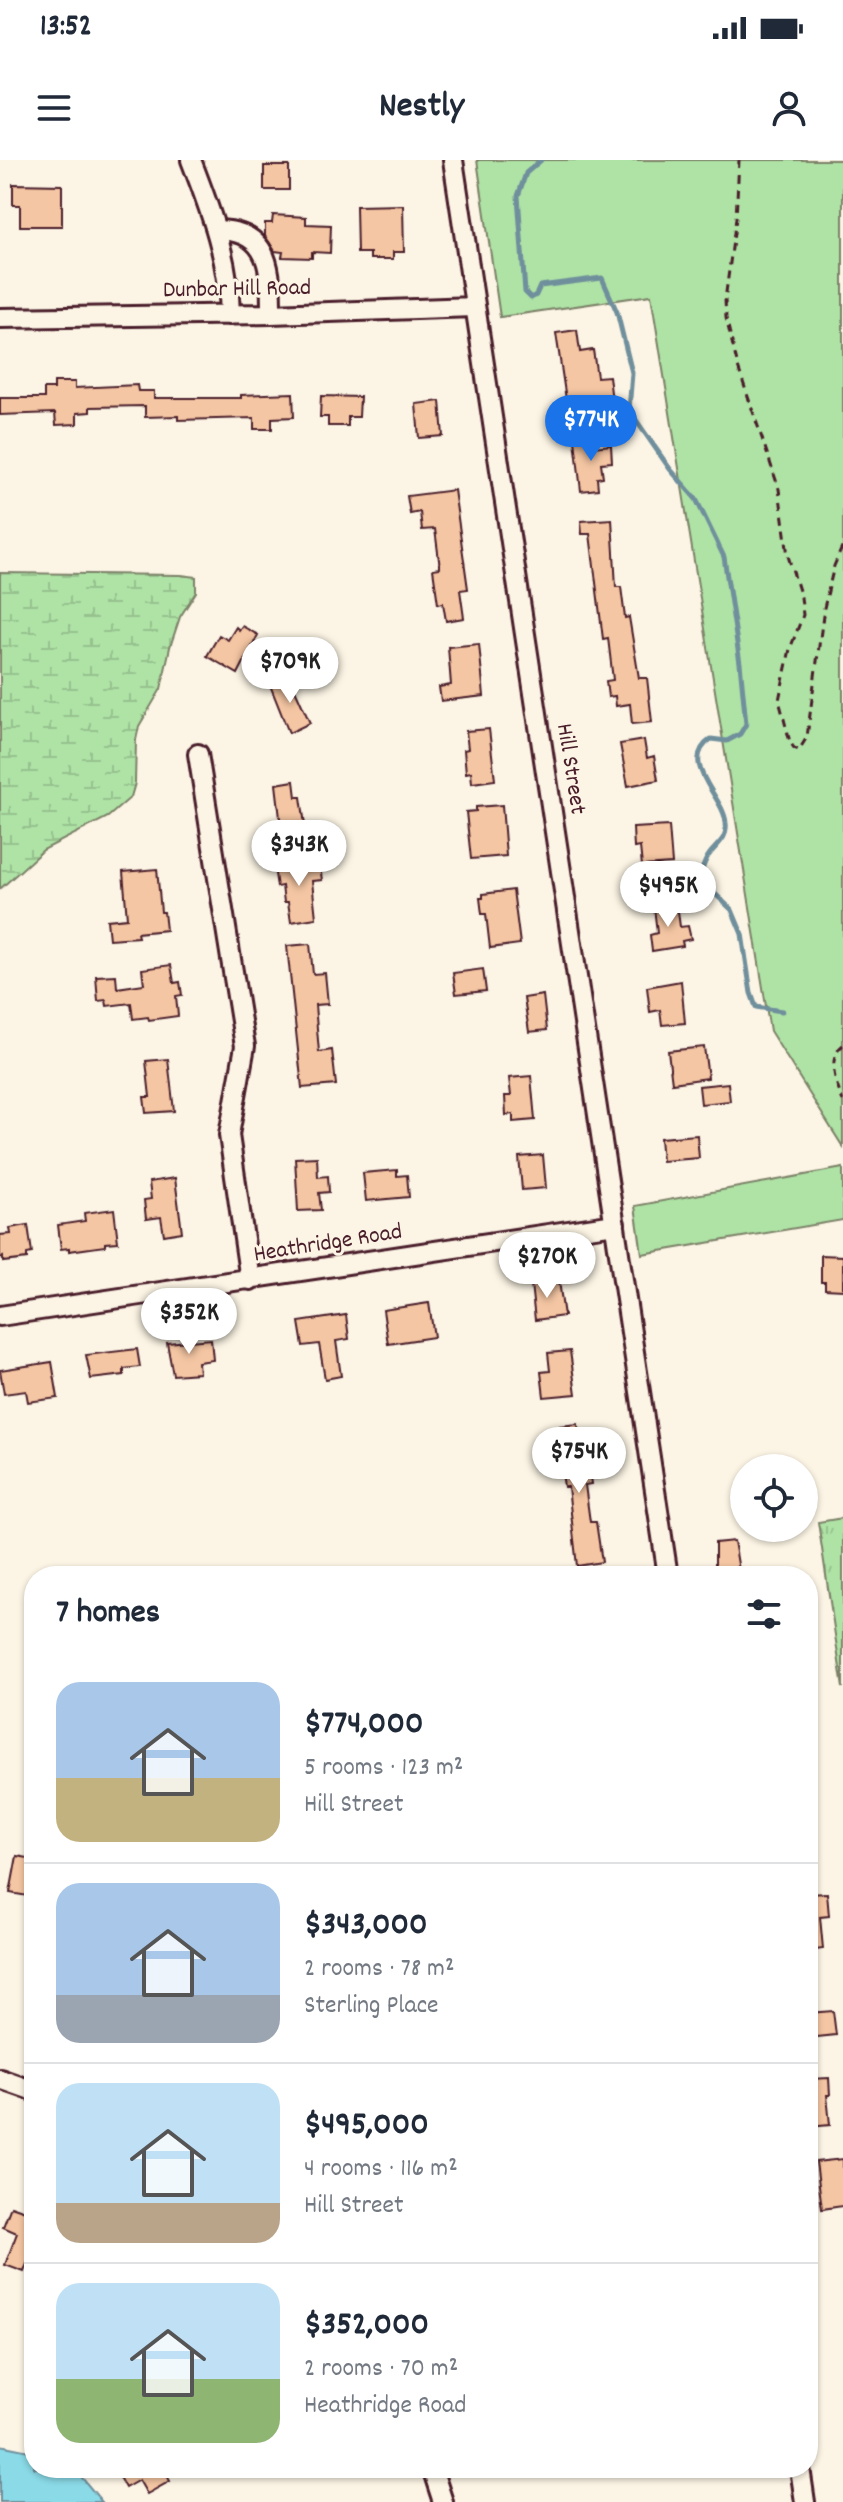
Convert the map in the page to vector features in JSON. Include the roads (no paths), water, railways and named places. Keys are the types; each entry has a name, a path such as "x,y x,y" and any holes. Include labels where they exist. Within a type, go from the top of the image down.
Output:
{"street":[{"path":"191,160 218,230 230,287 230,315"},
{"name":"Hill Street","path":"453,160 666,1566"},
{"path":"218,230 240,231 255,241 271,281 271,314"},
{"name":"Dunbar Hill Road","path":"0,318 474,307"},
{"path":"198,754 245,1046 229,1135 250,1280"},
{"name":"Heathridge Road","path":"0,1316 615,1224"},
{"path":"0,2079 24,2087"},
{"path":"435,2478 443,2502"},
{"path":"801,2478 805,2502"}],"water":[{"path":"0,2445 24,2450 24,2478 82,2478 102,2502 0,2502"}],"waterway":[{"path":"541,160 526,173 518,196 525,292 531,298 540,286 602,278 617,312 632,373 629,410 670,469 696,499 724,557 746,724 740,734 727,741 711,739 702,748 700,769 723,813 726,829 724,837 706,859 701,873 710,889 732,910 742,934 756,1007 782,1011"}]}
